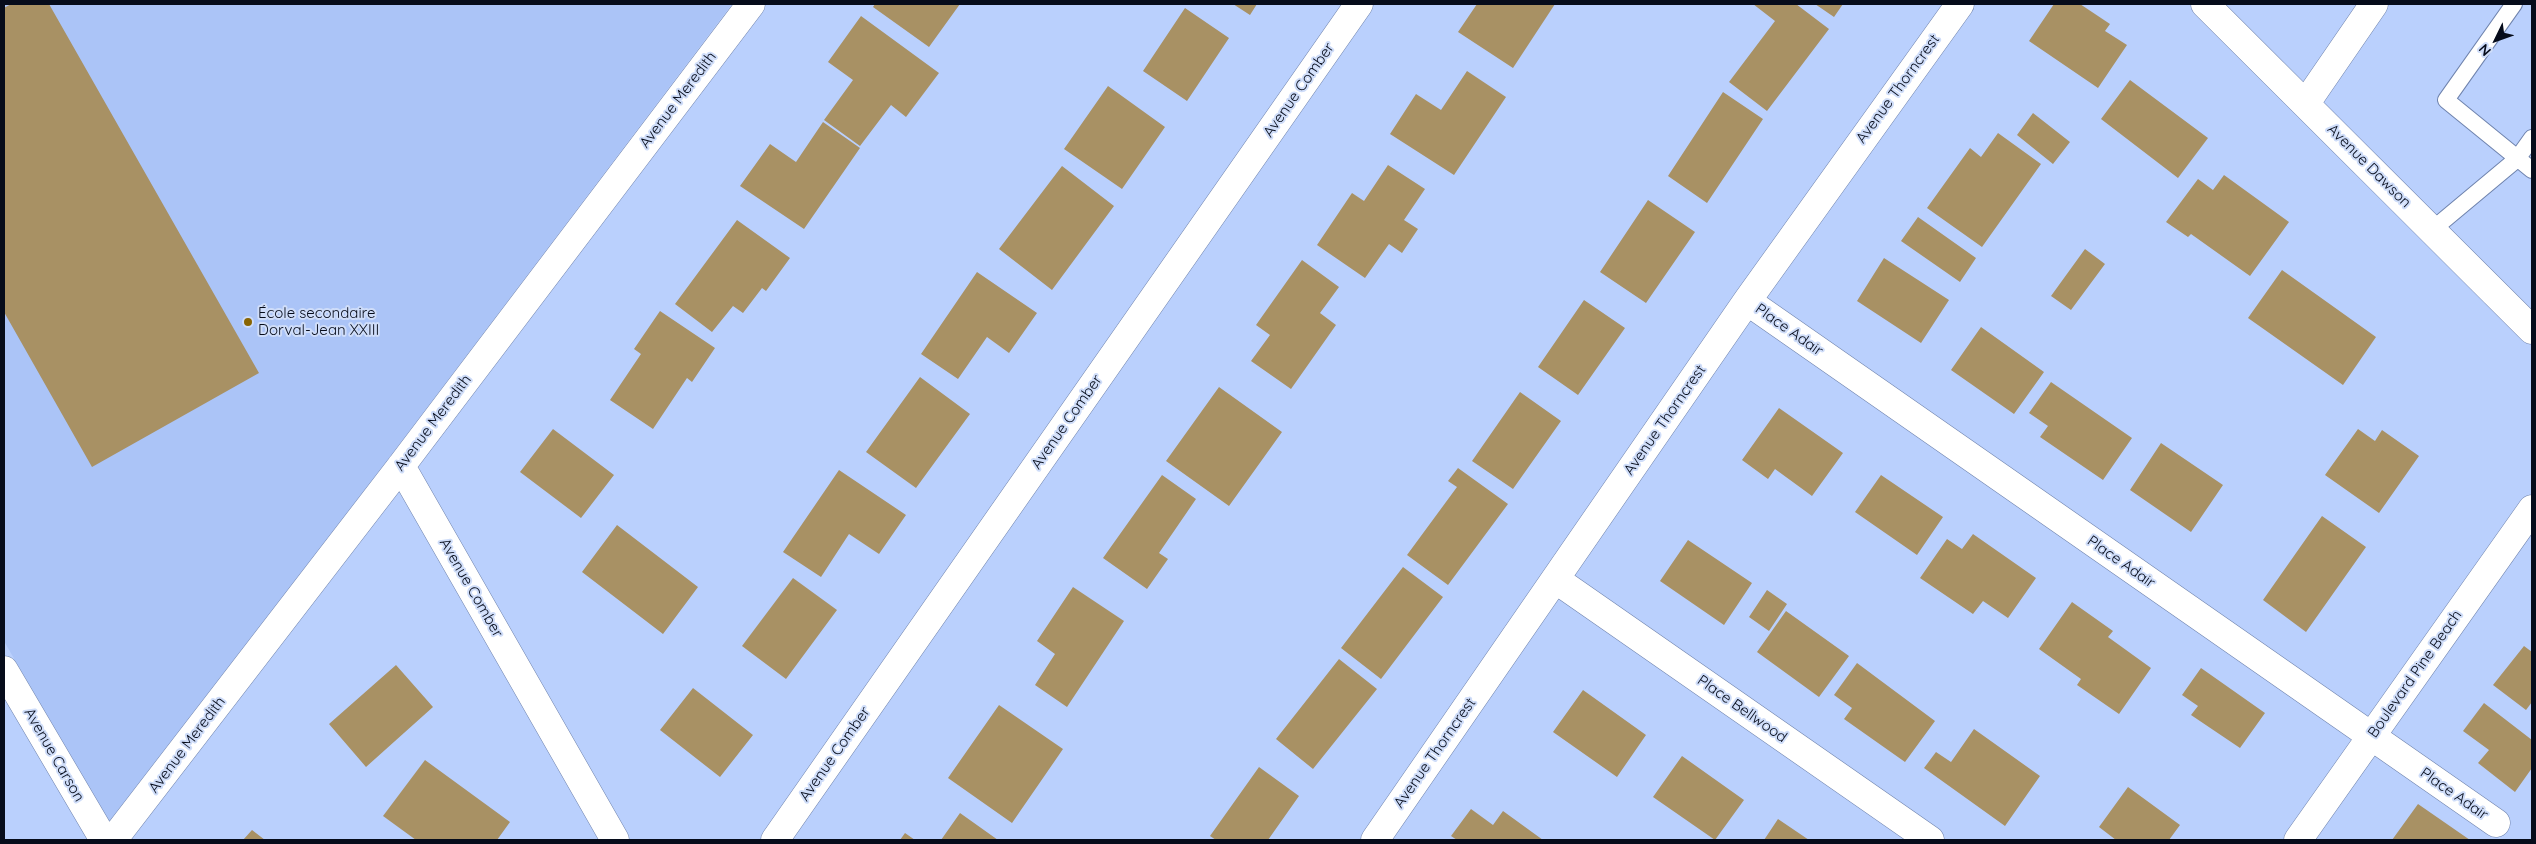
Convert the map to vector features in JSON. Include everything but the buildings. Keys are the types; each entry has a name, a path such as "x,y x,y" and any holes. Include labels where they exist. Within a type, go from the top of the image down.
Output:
{"street":[{"name":"Avenue Meredith","path":"113,840 401,466 751,4"},
{"name":"Avenue Comber","path":"775,840 1359,4"},
{"name":"Avenue Thorncrest","path":"1375,840 1747,301 1960,4"},
{"name":"Avenue Dawson","path":"2205,4 2532,330"},
{"path":"2306,103 2374,4"},
{"name":"Place Adair","path":"1747,301 2496,823"},
{"name":"Avenue Comber","path":"401,466 615,840"},
{"name":"Boulevard Pine Beach","path":"2298,840 2532,508"},
{"name":"Place Bellwood","path":"1555,579 1930,840"},
{"name":"Avenue Carson","path":"4,670 104,840"}],"lane":[{"path":"2514,4 2446,100 2532,170"},
{"path":"2432,230 2517,159 2532,138"}],"shaded area":[{"name":"École secondaire Dorval-Jean XXIII","path":"4,4 732,4 110,827 4,641"}],"place":[{"name":"École secondaire Dorval-Jean XXIII","path":"248,322"}]}
